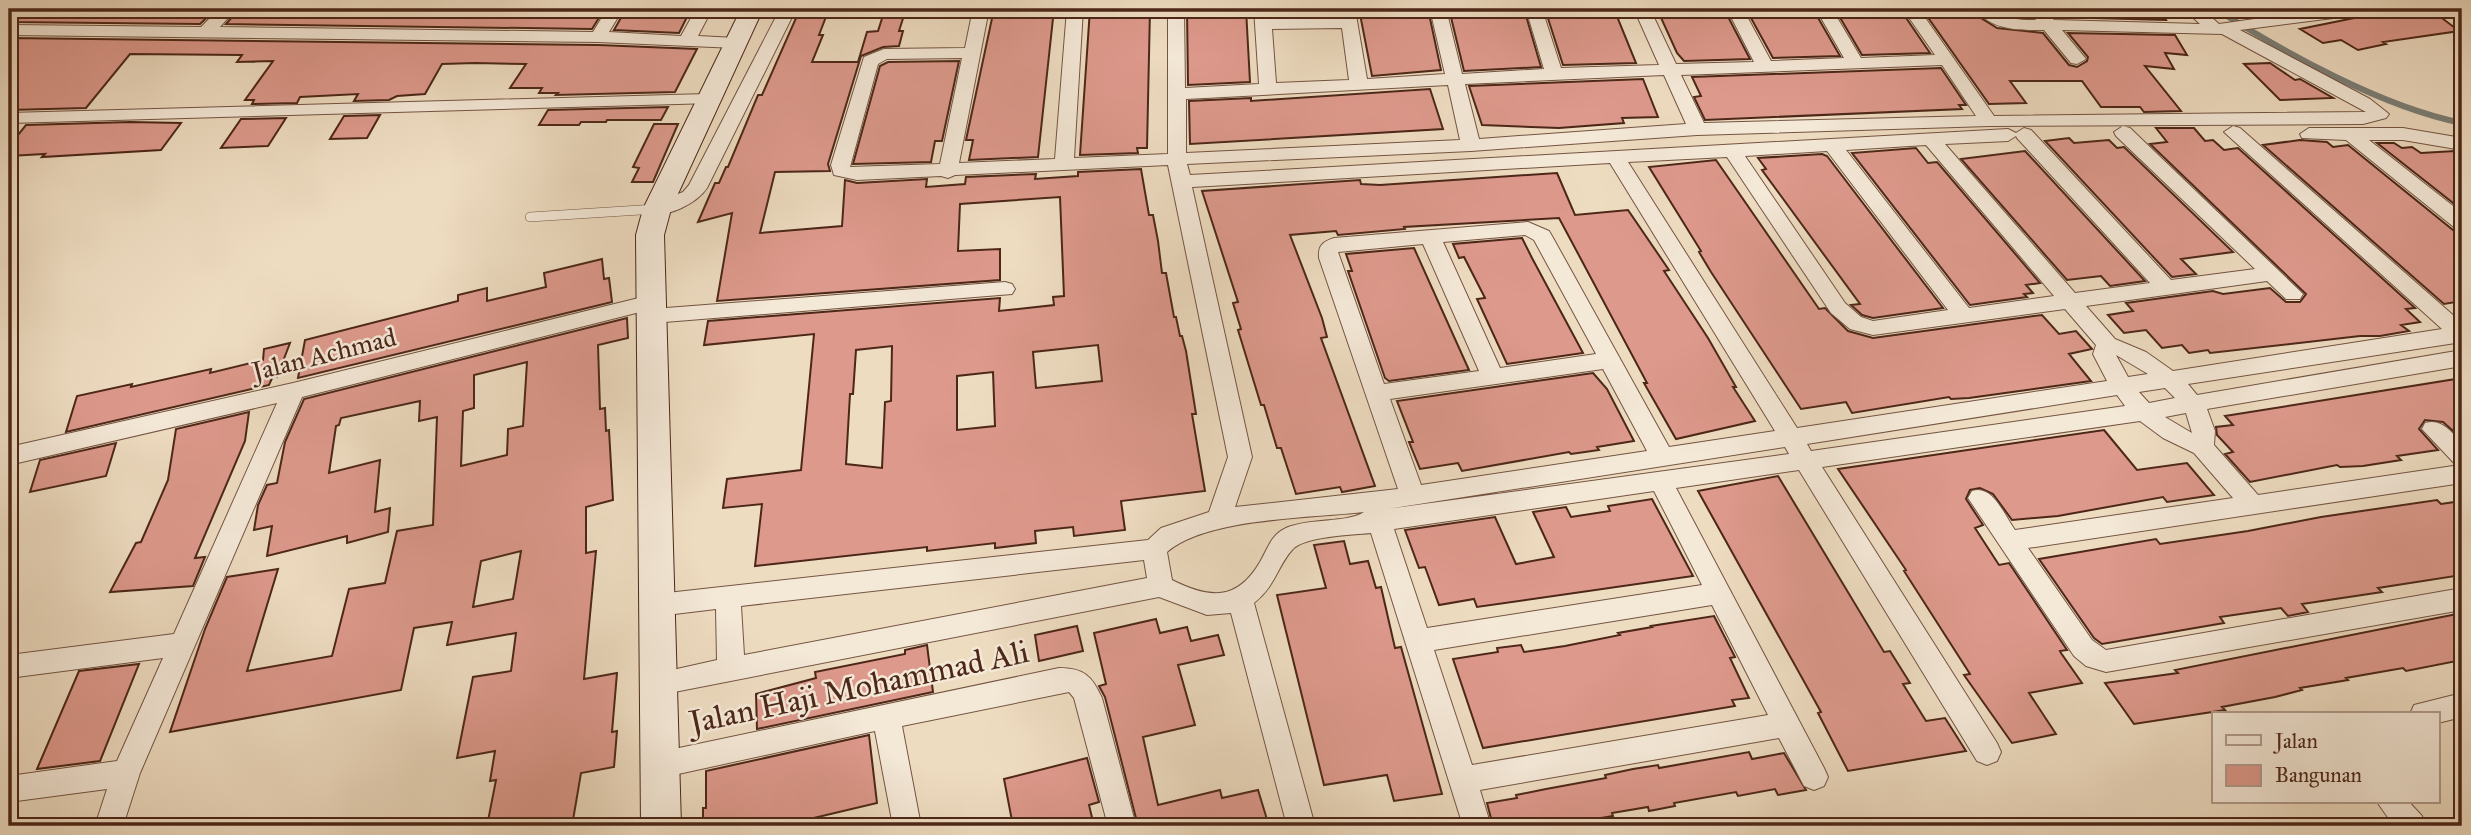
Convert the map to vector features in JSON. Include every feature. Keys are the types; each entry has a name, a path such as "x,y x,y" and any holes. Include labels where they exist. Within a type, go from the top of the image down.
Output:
{"street":[{"path":"204,34 228,9"},
{"path":"598,37 615,9"},
{"path":"688,39 704,9"},
{"path":"661,826 650,235 657,209 752,9"},
{"path":"657,209 690,196 697,188 788,9"},
{"path":"948,172 981,9"},
{"path":"1064,165 1075,9"},
{"path":"1176,9 1177,161 1180,182 1239,441 1238,469 1219,518"},
{"path":"1438,9 1471,145"},
{"path":"1534,9 1554,74"},
{"path":"1642,9 1698,129"},
{"path":"1735,9 1765,67"},
{"path":"1824,9 1855,62"},
{"path":"1911,9 1989,121"},
{"path":"1984,9 1993,19 2002,23 2224,29 2314,11 2365,9"},
{"path":"2035,9 2077,59"},
{"path":"2100,9 2114,26"},
{"path":"972,53 884,54 870,61 840,165 841,171 857,174 948,172 1177,161 1698,129 1989,121 2363,119 2380,114 2192,9"},
{"path":"2247,9 2264,20"},
{"path":"1268,90 1263,16 1348,16 1359,86"},
{"path":"9,30 598,37 736,43"},
{"path":"1177,94 1554,74 1947,60"},
{"path":"9,118 707,99"},
{"path":"2123,132 2293,294"},
{"path":"1180,182 2024,134 2234,132 2403,135 2462,144"},
{"path":"2234,132 2462,334"},
{"path":"2024,134 2167,289"},
{"path":"2352,135 2462,223"},
{"path":"1931,140 2073,301 2107,344 2126,349 2150,364 2192,404 2203,421 2206,437 2202,447"},
{"path":"1833,146 1965,317"},
{"path":"1733,151 1849,320 1860,326 1873,328 1965,317 2270,274"},
{"path":"1617,159 1987,752"},
{"path":"1412,495 1328,249 1346,242 1528,228 1535,230 1542,236 1611,360 1718,593 1814,777"},
{"path":"1430,236 1493,377"},
{"name":"Jalan Achmad","path":"9,456 651,309 1005,289"},
{"path":"658,605 1154,549 1170,535 1219,518 1376,511 1661,469 1791,438 2462,334"},
{"path":"2107,344 2104,354 2110,369 2143,412 2178,438 2202,447 2252,504"},
{"path":"659,683 1161,586 1201,604 1219,605 1241,601 1261,582 1284,540 1376,511 1412,495 1661,469 1805,460 2143,412 2462,358"},
{"path":"1376,393 1611,360"},
{"path":"108,826 126,774 293,391"},
{"path":"2433,429 2462,457"},
{"path":"2009,541 2462,474"},
{"path":"1980,498 2082,648 2106,662 2462,599"},
{"path":"1376,511 1477,826"},
{"path":"1154,549 1161,586"},
{"path":"1418,641 1718,593"},
{"path":"728,599 731,668"},
{"path":"1241,601 1301,826"},
{"path":"9,666 183,644"},
{"name":"Jalan Haji Mohammad Ali","path":"660,765 886,715 1059,680 1074,680 1083,687 1088,698 1122,826"},
{"path":"2438,712 2459,709"},
{"path":"886,715 907,826"},
{"path":"1462,780 1787,724"},
{"path":"9,789 126,774"},
{"path":"2393,804 2412,826"}],"lane":[{"path":"530,217 657,209"}],"building":[{"path":"9,9 216,9 200,24 9,22"},
{"path":"239,9 602,13 592,29 226,24"},
{"path":"626,9 691,9 679,33 614,30"},
{"path":"800,9 829,9 819,35 823,35 812,62 858,62 867,32 878,31 885,9 906,9 899,31 903,31 899,46 883,47 861,56 828,164 830,171 775,172 760,233 842,226 845,180 857,183 927,179 926,187 965,184 966,177 1036,174 1035,179 1078,176 1078,172 1141,169 1149,215 1153,215 1162,273 1166,273 1174,317 1186,351 1196,414 1192,414 1205,491 1121,501 1125,530 1074,536 1073,527 1035,531 1036,543 995,548 995,543 927,551 927,547 755,566 762,504 723,508 727,479 801,470 814,334 704,345 708,321 1000,298 999,311 1054,305 1053,297 1064,296 1060,197 960,204 958,251 1000,249 1000,280 717,301 732,213 698,222 715,183 719,183 728,167 758,95 762,95","holes":["1098,345 1102,381 1036,388 1033,352","892,346 891,401 885,402 882,468 846,464 850,394 853,394 856,350","993,372 995,426 957,430 957,376"]},
{"path":"994,9 1054,9 1038,157 969,160 973,140 966,140"},
{"path":"1090,9 1150,9 1147,148 1137,148 1138,153 1080,155"},
{"path":"1187,9 1246,9 1250,82 1188,85"},
{"path":"1359,9 1428,9 1441,70 1372,76"},
{"path":"1449,9 1524,9 1541,67 1464,71"},
{"path":"1545,9 1614,9 1636,63 1563,65"},
{"path":"1657,9 1724,9 1750,59 1684,61 1677,53"},
{"path":"1746,9 1813,9 1840,56 1773,58"},
{"path":"1835,9 1900,9 1930,53 1862,55"},
{"path":"1922,9 1973,9 1997,28 2043,33 2069,65 2077,67 2087,61 2088,57 2068,33 2175,35 2187,55 2165,53 2174,69 2145,66 2181,111 2144,112 2140,107 2101,107 2082,81 2010,81 2026,103 1989,104"},
{"path":"2047,9 2159,9 2166,20 2055,17"},
{"path":"2434,12 2459,31 2383,42 2386,44 2358,50 2341,40 2323,43 2300,29 2369,15"},
{"path":"9,38 598,45 697,49 675,92 556,95 558,93 539,93 542,88 510,88 526,64 475,63 442,64 425,94 397,96 389,100 354,101 358,94 300,97 297,103 252,104 254,100 245,100 273,61 237,62 242,55 130,54 86,108 9,110"},
{"path":"959,61 942,141 935,141 931,162 853,164 880,66 888,62"},
{"path":"2270,63 2295,80 2300,79 2333,98 2280,100 2244,64"},
{"path":"1941,68 1966,105 1959,105 1962,109 1705,120 1694,97 1701,96 1692,77"},
{"path":"1643,79 1658,117 1622,118 1624,123 1559,128 1482,125 1469,86"},
{"path":"1430,89 1443,129 1190,144 1189,101 1251,98 1251,101"},
{"path":"668,107 661,120 607,120 581,122 579,125 539,125 548,110"},
{"path":"380,115 367,138 330,139 344,116"},
{"path":"286,118 268,146 221,148 241,119"},
{"path":"181,123 161,150 42,157 45,154 9,156 9,146 26,125"},
{"path":"654,124 678,124 653,182 632,182 639,168 633,167"},
{"path":"2156,128 2194,128 2205,141 2213,140 2224,150 2238,148 2415,308 2406,309 2420,322 2401,325 2409,331 2380,336 2210,353 2208,350 2189,353 2182,345 2162,348 2146,330 2124,333 2108,315 2133,311 2126,303 2213,291 2223,294 2270,288 2286,302 2300,302 2306,294 2150,144 2167,142"},
{"path":"2069,138 2074,143 2109,140 2117,148 2124,147 2233,252 2181,259 2196,274 2172,277 2045,141"},
{"path":"2300,140 2327,142 2333,147 2348,145 2453,230 2462,231 2462,301 2444,304 2263,145"},
{"path":"2377,143 2394,143 2402,148 2412,147 2421,153 2455,151 2462,157 2462,210"},
{"path":"1916,148 1928,163 1937,162 2040,283 2026,285 2033,293 2024,294 2027,297 1970,305 1852,153"},
{"path":"2025,151 2145,281 2110,286 2101,276 2067,280 1961,159"},
{"path":"1822,154 1827,156 1943,308 1873,318 1862,315 1851,305 1860,304 1762,170 1766,169 1758,158"},
{"path":"1716,160 1819,309 1825,308 1848,331 1873,338 2042,315 2059,334 2076,331 2092,349 2069,354 2091,381 1969,398 1949,397 1852,413 1846,402 1801,409 1711,272 1649,167"},
{"path":"1557,173 1575,215 1628,210 1669,270 1664,271 1708,338 1736,387 1733,387 1755,421 1676,439 1559,218 1404,227 1405,229 1338,235 1336,231 1290,235 1322,318 1327,337 1321,338 1375,486 1342,492 1340,487 1296,494 1281,448 1277,448 1264,405 1261,405 1238,330 1241,329 1233,303 1238,302 1202,191 1360,180 1361,184 1380,185"},
{"path":"1522,238 1583,353 1507,364 1477,299 1485,298 1464,257 1459,258 1453,244"},
{"path":"1414,248 1469,370 1389,381 1385,378 1348,271 1352,271 1346,254"},
{"path":"602,259 604,279 609,278 612,302 298,378 305,340 458,301 458,295 487,288 487,301 546,287 544,273"},
{"path":"627,318 628,338 598,345 600,409 605,408 606,431 609,430 613,500 586,507 586,553 596,551 584,679 617,673 612,732 617,731 614,767 581,773 572,826 487,826 496,780 490,781 495,751 457,758 473,677 511,671 516,633 447,645 452,622 414,628 401,690 170,732 205,629 227,577 278,569 247,671 332,656 349,589 385,583 397,531 433,525 437,417 419,421 420,401 341,418 336,426 329,473 380,460 375,512 390,508 388,532 347,543 347,536 267,556 272,526 254,530 258,505 267,485 277,483 285,442 304,399","holes":["527,362 523,426 508,429 507,455 461,466 463,411 474,408 474,375","521,551 513,599 473,607 481,561"]},
{"path":"290,343 277,377 273,376 269,385 66,432 77,396 211,369 210,373 263,360 264,349"},
{"path":"1593,373 1607,389 1634,441 1597,447 1599,450 1571,454 1569,452 1462,471 1458,463 1420,469 1397,401"},
{"path":"2462,378 2462,439 2443,422 2425,420 2419,429 2438,450 2397,456 2401,460 2363,466 2337,465 2250,482 2225,454 2233,452 2217,435 2216,427 2233,425 2225,416"},
{"path":"249,412 245,441 195,558 205,557 193,586 110,592 136,543 141,542 168,480 176,429"},
{"path":"2104,430 2137,470 2187,463 2214,495 2167,502 2163,497 2058,516 2012,520 1993,494 1980,488 1970,490 1966,499 1983,525 1975,528 1999,565 2009,563 2067,650 2060,651 2082,683 2029,693 2056,734 2012,743 1964,675 1970,674 1904,571 1906,570 1838,469"},
{"path":"116,443 106,476 30,492 40,460"},
{"path":"1778,476 1884,652 1890,651 1910,683 1903,684 1926,721 1945,718 1966,751 1848,771 1818,713 1821,712 1698,491"},
{"path":"1652,499 1693,576 1477,607 1474,599 1439,605 1425,567 1419,568 1405,530 1495,517 1516,564 1554,557 1533,512 1566,507 1571,517 1610,511 1608,506"},
{"path":"2437,500 2441,504 2462,501 2462,575 2378,588 2382,592 2302,604 2308,612 2288,616 2281,608 2220,617 2224,623 2102,644 2094,638 2039,559 2156,539 2160,544 2248,531"},
{"path":"1344,541 1350,564 1368,561 1376,588 1381,587 1395,648 1401,647 1442,794 1394,801 1387,775 1324,785 1277,595 1326,588 1314,545"},
{"path":"2462,613 2462,660 2406,671 2403,668 2346,678 2348,680 2300,688 2302,690 2222,707 2225,710 2134,724 2105,683 2178,673 2175,670"},
{"path":"1714,616 1735,657 1730,658 1749,698 1732,700 1735,706 1483,748 1453,659 1498,652 1497,648 1521,645 1524,652 1565,646 1651,626"},
{"path":"1156,619 1160,633 1187,627 1191,641 1218,635 1224,655 1178,665 1195,725 1143,737 1158,805 1220,790 1222,798 1258,790 1269,826 1138,826 1105,697 1099,686 1106,684 1094,633"},
{"path":"1077,626 1083,651 1039,661 1035,635"},
{"path":"927,645 933,692 757,729 756,694 816,678 815,672 905,654 905,650"},
{"path":"139,664 100,761 37,769 79,671"},
{"path":"869,735 877,803 780,826 703,826 706,771"},
{"path":"1749,752 1752,759 1784,753 1806,790 1778,795 1775,789 1738,796 1736,792 1674,803 1675,806 1649,811 1648,807 1553,826 1493,826 1487,803 1606,778 1605,775 1633,769 1658,765 1659,768"},
{"path":"1087,758 1099,802 1089,805 1094,826 1013,826 1004,779"}],"waterway":[{"path":"2216,9 2272,43 2367,92 2400,105 2462,123"}]}
